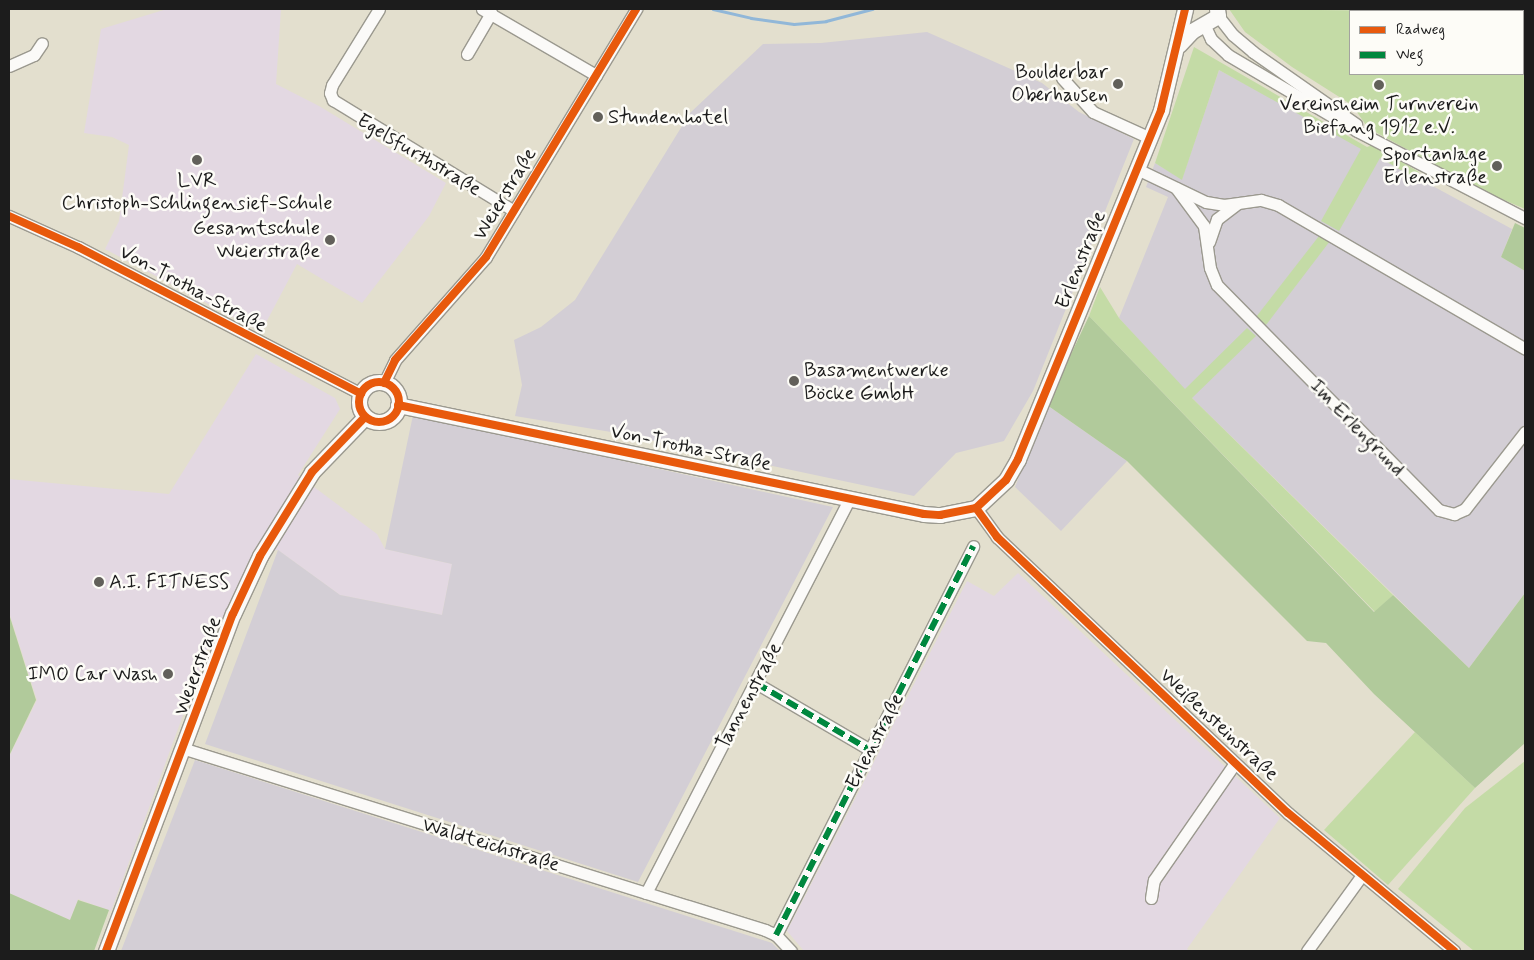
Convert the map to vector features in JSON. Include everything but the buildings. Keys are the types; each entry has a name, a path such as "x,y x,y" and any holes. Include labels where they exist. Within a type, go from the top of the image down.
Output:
{"main road":[{"name":"Erlenstraße","path":"976,508 1006,480 1018,459 1150,138 1164,100 1179,45 1185,9"},
{"path":"1179,45 1202,16 1218,12"},
{"path":"384,383 395,391 398,405 395,414 385,422 373,422 365,417 359,406 361,394 369,385 384,383"},
{"name":"Von-Trotha-Straße","path":"398,405 924,514 976,508"},
{"name":"Weierstraße","path":"106,951 185,749 233,614 260,556 312,472 365,417"}],"street":[{"name":"Egelsfurthstraße","path":"379,9 330,93 338,105 514,212"},
{"name":"Weierstraße","path":"384,383 395,360 486,257 636,9"},
{"path":"467,54 486,11 596,75"},
{"path":"1218,12 1233,35 1253,52 1334,106 1383,144"},
{"path":"1202,16 1211,39 1228,55 1383,144 1525,218"},
{"path":"9,66 34,55 42,43"},
{"path":"1062,78 1093,112 1150,138"},
{"name":"Im Erlengrund","path":"1137,169 1206,202 1238,203 1261,200 1278,205 1525,349"},
{"name":"Im Erlengrund","path":"1176,188 1201,218 1208,246 1211,274 1226,295 1439,510 1454,514 1465,509 1525,432"},
{"name":"Im Erlengrund","path":"1208,246 1218,219 1238,203"},
{"name":"Von-Trotha-Straße","path":"9,216 78,247 361,394"},
{"name":"Tannenstraße","path":"646,893 850,498"},
{"name":"Weißensteinstraße","path":"976,508 997,537 1235,763 1362,875 1454,951"},
{"name":"Erlenstraße","path":"776,935 973,546"},
{"path":"756,683 870,750"},
{"name":"Waldteichstraße","path":"185,749 776,935 791,951"},
{"name":"Weißensteinstraße","path":"1151,898 1154,880 1235,763"},
{"path":"1307,951 1362,875"}],"shaded area":[{"name":"LVR Christoph-Schlingensief-Schule","path":"167,9 281,9 276,84 319,106 446,183 429,216 362,303 297,264 261,332 105,249 119,221 129,145 112,137 84,133 101,29"},
{"name":"Basamentwerke Böcke GmbH","path":"927,32 1042,83 1079,112 1134,139 1033,391 1004,441 956,453 914,496 617,433 515,416 522,385 514,340 541,327 575,300 690,113 763,44 821,43"},
{"path":"1219,70 1512,229 1501,257 1525,271 1525,593 1469,668 1192,398 1119,318 1168,197 1146,187 1155,163 1182,179"},
{"path":"256,354 335,398 340,409 298,475 377,534 385,549 452,564 442,615 340,595 278,550 255,553 207,650 111,911 78,899 70,920 9,893 9,757 37,700 9,612 9,479 169,494"},
{"path":"1047,405 1127,461 1061,531 1015,487"},
{"path":"413,415 833,507 638,882 205,744 278,550 340,595 442,615 452,564 385,549"},
{"path":"1018,573 1280,818 1187,949 1190,951 804,951 787,931 967,581 994,596"},
{"path":"195,760 772,943 780,951 121,951"}],"green space":[{"path":"1229,9 1349,10 1349,75 1524,75 1525,21 1525,209 1483,191 1368,128 1352,105 1292,67 1245,32"},
{"path":"1194,47 1367,147 1373,145 1419,172 1415,178 1380,158 1339,231 1321,221 1361,149 1219,70 1182,180 1155,163"},
{"path":"1515,223 1525,228 1525,271 1501,257"},
{"path":"1319,236 1330,241 1266,325 1256,317"},
{"path":"1100,287 1119,318 1185,389 1247,328 1256,336 1192,398 1393,595 1375,612 1089,316"},
{"path":"1089,316 1374,612 1393,595 1469,668 1525,593 1525,743 1475,788 1374,694 1326,643 1307,641 1127,461 1047,405"},
{"path":"9,614 36,700 9,756"},
{"path":"1415,732 1475,788 1388,885 1324,830"},
{"path":"1525,761 1525,951 1474,951 1398,889 1465,808"},
{"path":"9,893 70,920 78,900 109,910 94,951 9,951"}],"waterway":[{"path":"713,9 751,18 794,24 826,21 872,9"}],"marked path":[{"path":"776,935 973,546"},
{"path":"756,683 870,750"}],"cycle path":[{"path":"384,383 395,360 486,257 636,9"},
{"path":"976,508 1006,480 1018,459 1161,110 1185,9"},
{"path":"9,216 78,247 361,394"},
{"path":"383,382 390,385 396,391 399,402 398,410 390,419 383,422 375,422 368,419 360,410 359,398 362,391 371,383 383,382"},
{"path":"398,405 924,514 940,515 976,508"},
{"path":"106,951 233,614 260,556 312,472 365,417"},
{"path":"976,508 997,537 1288,813 1454,951"}],"place":[{"name":"Boulderbar Oberhausen","path":"1118,84"},
{"name":"Vereinsheim Turnverein Biefang 1912 e.V.","path":"1379,85"},
{"name":"Stundenhotel","path":"598,117"},
{"name":"LVR Christoph-Schlingensief-Schule","path":"197,160"},
{"name":"Sportanlage Erlenstraße","path":"1497,166"},
{"name":"Gesamtschule Weierstraße","path":"330,240"},
{"name":"Basamentwerke Böcke GmbH","path":"794,381"},
{"name":"A.I. FITNESS","path":"99,582"},
{"name":"IMO Car Wash","path":"168,674"}]}
